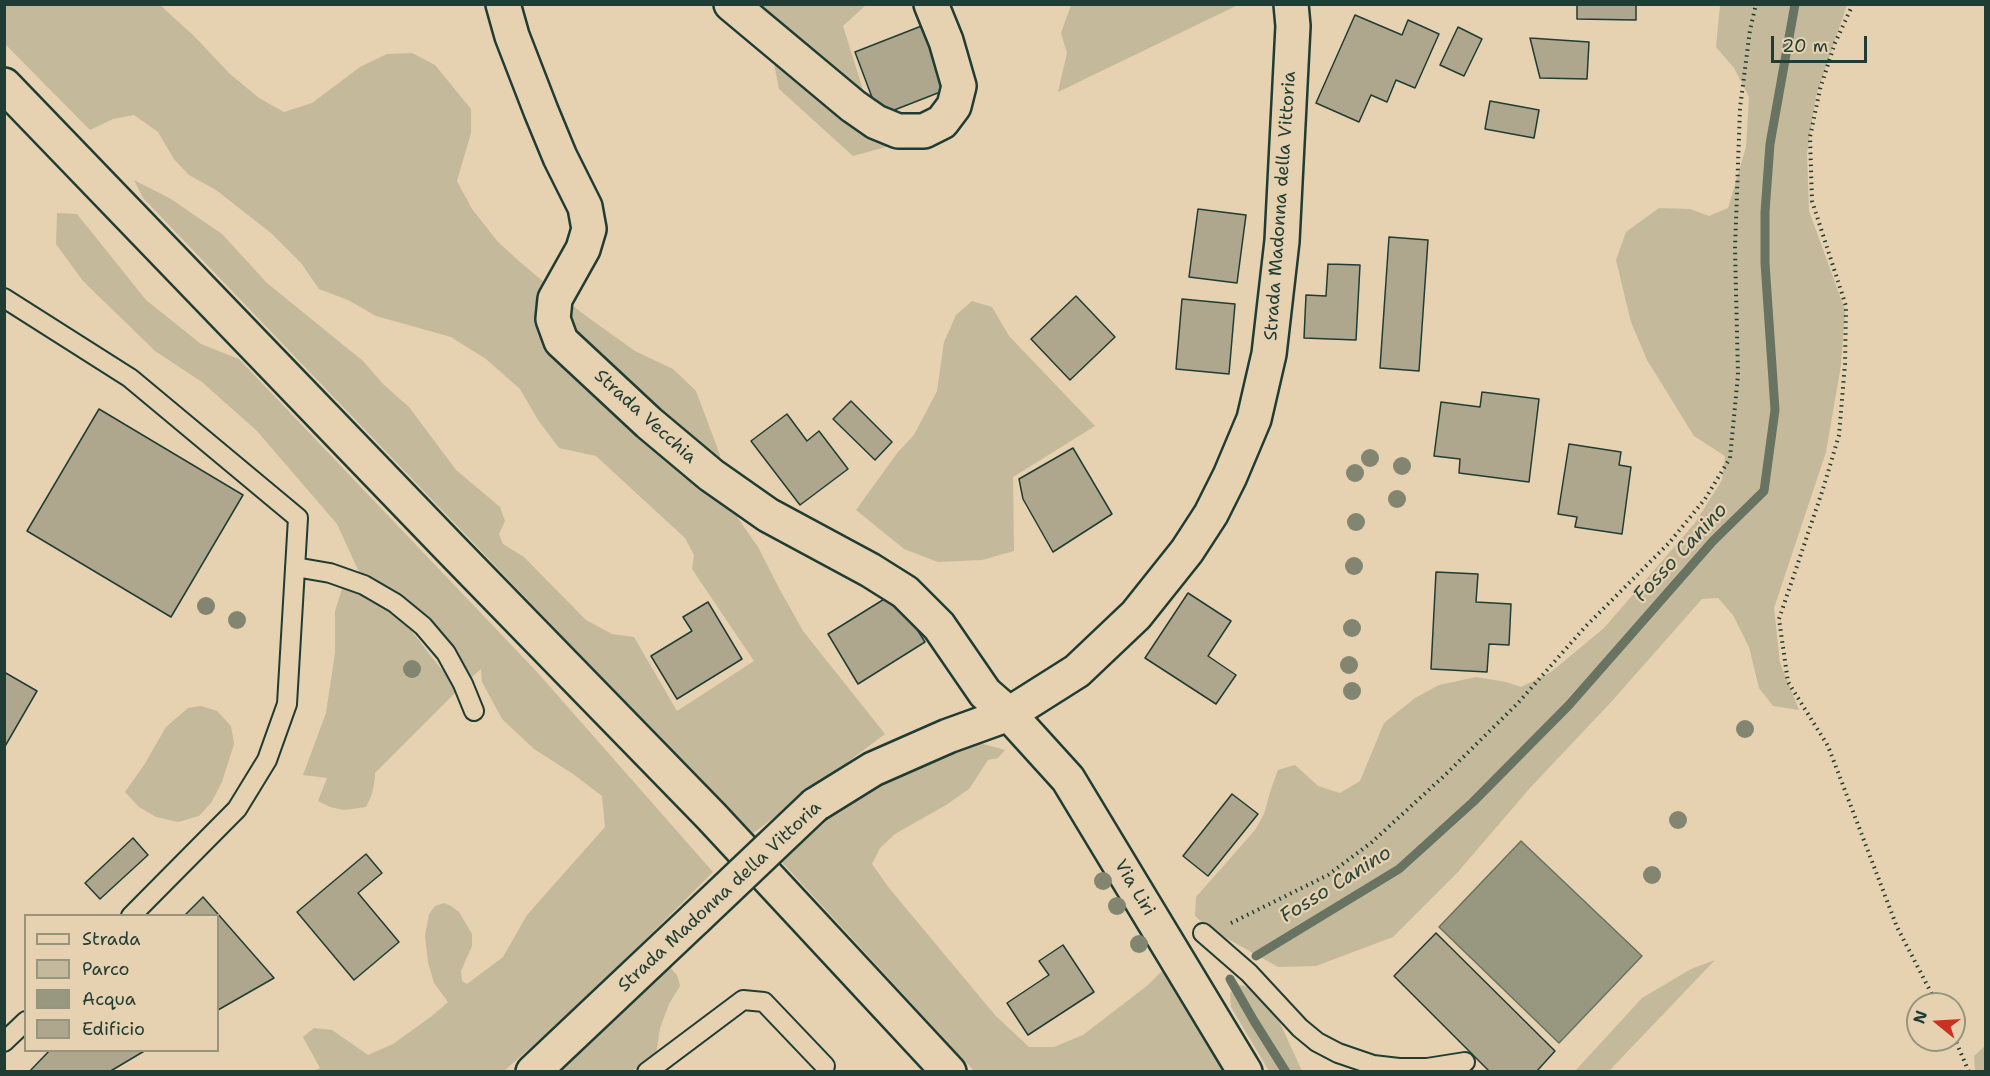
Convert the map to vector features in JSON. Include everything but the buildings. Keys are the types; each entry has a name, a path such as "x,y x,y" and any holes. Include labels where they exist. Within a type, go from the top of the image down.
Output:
{"main road":[{"name":"Strada Vecchia","path":"503,4 512,36 541,111 560,157 585,207 589,229 583,249 555,299 554,319 561,341 649,423 711,475 768,515 870,570 905,592 939,626 985,693 1010,714"},
{"path":"731,4 853,106 876,122 898,131 924,131 942,122 954,106 958,86 946,41 932,4"},
{"name":"Strada Madonna della Vittoria","path":"533,1071 815,805 873,769 948,736 1010,714 1077,671 1136,615 1187,551 1230,476 1254,419 1269,354 1282,241 1293,26 1291,4"},
{"path":"4,85 711,816 949,1071"},
{"name":"Via Liri","path":"1010,714 1068,779 1245,1071"}],"lane":[{"path":"4,298 130,378 298,518 287,704 267,760 237,809 132,914"},
{"path":"295,567 330,573 364,585 395,603 423,626 446,653 463,684 474,711"},
{"path":"1203,933 1249,973 1300,1028 1317,1042 1338,1053 1373,1065 1399,1068 1427,1068 1465,1062"},
{"path":"647,1071 743,1000 764,1002 825,1066"},
{"path":"4,1042 24,1023"}],"path":[{"path":"1203,933 1234,922 1328,875 1372,842 1517,704 1585,627 1669,543 1705,499 1730,458 1738,375 1736,249 1740,108 1750,30 1756,4"},
{"path":"1853,4 1835,43 1820,89 1810,137 1812,201 1846,306 1845,364 1839,435 1779,620 1788,682 1828,746 1898,927 1931,992"},
{"path":"1961,1052 1969,1071"}],"green space":[{"path":"1071,4 1238,5 1058,92 1067,53 1061,33"},
{"path":"4,5 160,5 230,74 259,98 284,112 312,103 360,67 387,54 412,53 435,65 471,109 471,133 457,181 472,209 498,242 563,298 635,351 673,369 696,391 720,455 722,495 758,547 803,631 885,734 752,834 143,198 134,180 171,199 222,234 267,283 363,361 383,384 409,407 456,470 500,507 505,521 499,534 503,544 524,557 586,620 612,634 634,637 677,711 754,661 692,569 694,555 685,538 596,456 559,448 538,420 520,389 486,359 451,337 376,316 348,300 319,289 301,263 271,233 216,190 189,175 174,159 158,132 134,115 113,119 90,130 5,44"},
{"path":"715,5 866,5 843,26 876,131 911,140 853,156 779,89 770,44"},
{"path":"1720,5 1847,5 1816,96 1807,153 1809,211 1845,310 1841,365 1826,452 1774,608 1780,663 1799,710 1773,706 1759,688 1749,647 1733,615 1718,598 1702,599 1612,701 1530,788 1457,873 1393,937 1316,966 1278,967 1210,929 1195,916 1196,897 1255,830 1264,814 1278,770 1295,765 1318,786 1340,793 1360,781 1384,723 1415,698 1439,685 1476,677 1521,687 1551,672 1604,628 1695,523 1722,480 1725,456 1694,436 1647,360 1631,322 1616,260 1626,232 1659,208 1690,209 1709,216 1728,208 1746,147 1749,97 1734,68 1716,47"},
{"path":"57,213 77,214 146,300 201,344 239,359 537,672 713,872 586,999 504,1071 314,1071 320,1068 303,1037 314,1028 332,1030 368,1055 393,1044 432,1016 448,1002 434,983 428,962 425,936 429,914 435,906 444,903 459,912 472,934 472,946 461,971 462,981 467,984 503,957 527,915 605,827 602,796 534,749 502,719 482,682 481,669 470,679 404,621 438,665 460,688 375,773 372,794 366,807 344,810 318,801 327,778 303,775 326,713 335,653 335,611 342,589 359,572 337,524 257,431 202,382 155,351 83,281 56,244"},
{"path":"972,301 992,307 1009,336 1095,426 1013,477 1014,551 982,560 938,562 904,549 856,510 898,452 914,435 937,391 944,342 956,315"},
{"path":"201,706 217,711 231,726 234,744 222,782 211,803 199,816 178,822 156,817 139,807 125,792 166,727 188,708"},
{"path":"976,742 1005,750 998,758 988,760 969,789 895,834 880,848 872,864 889,888 995,1015 1029,1047 1054,1047 1083,1035 1148,985 1166,967 1227,1071 974,1071 778,858 844,799"},
{"path":"1715,960 1609,1071 1575,1071 1642,998 1691,969"},
{"path":"665,962 677,975 680,986 669,1004 660,1028 656,1055 632,1071 542,1072"},
{"path":"1236,984 1251,988 1264,999 1280,1023 1302,1071 1269,1071 1231,1007 1230,994"},
{"path":"1985,1046 1985,1071 1975,1071 1974,1056"}],"water":[{"path":"1521,841 1642,956 1559,1043 1439,927"}],"waterway":[{"name":"Fosso Canino","path":"1256,956 1399,869 1473,802 1569,705 1713,541 1764,491 1775,410 1765,263 1765,212 1770,144 1795,4"},
{"path":"1230,979 1286,1072"}]}
